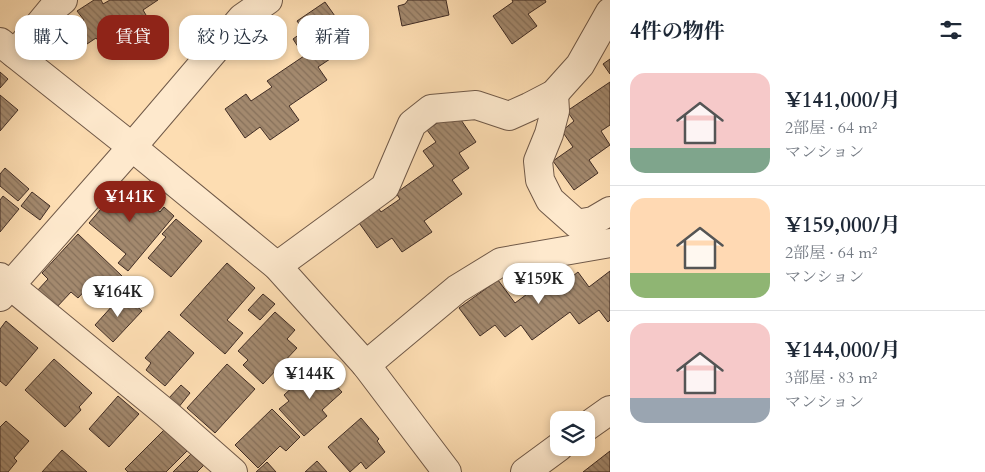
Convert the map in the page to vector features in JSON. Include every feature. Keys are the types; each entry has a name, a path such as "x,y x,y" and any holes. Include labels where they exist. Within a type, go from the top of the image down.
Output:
{"street":[{"path":"63,0 8,48 132,146 277,266 366,365 446,472"},
{"path":"234,472 173,419 3,286 132,146 242,18 268,0"},
{"path":"277,266 385,187 412,124 432,109 476,106 509,116 554,94 580,65 610,12"},
{"path":"554,94 555,111 549,134 538,160 540,180 550,200 577,224 593,221 610,210"},
{"path":"366,365 457,289 501,262 610,244"},
{"path":"595,421 610,410"},
{"path":"525,472 550,454"}],"building":[{"path":"94,0 101,0 103,4 110,0 158,0 143,10 146,15 97,15 97,39 96,38 87,44 87,15 80,15 77,11"},
{"path":"408,0 446,0 449,15 402,26 398,6 405,4"},
{"path":"512,0 545,0 546,2 528,14 537,26 512,44 493,16 513,2"},
{"path":"325,2 334,15 306,15"},
{"path":"297,36 297,45 293,39"},
{"path":"610,59 610,74 603,64"},
{"path":"298,60 328,60 318,67 327,80 289,106 299,120 270,140 260,127 245,138 225,109 246,94 251,101 272,87 267,81"},
{"path":"0,72 8,79 0,88"},
{"path":"610,82 610,125 601,131 610,145 589,160 598,173 574,190 553,161 573,147 562,131 574,121 567,111"},
{"path":"0,95 18,110 0,131"},
{"path":"455,111 476,142 459,153 469,168 452,180 462,194 424,221 432,232 402,252 392,238 377,248 357,220 377,206 381,212 400,199 396,193 434,166 423,151 436,142 427,130"},
{"path":"5,168 29,189 18,201 0,186 0,174"},
{"path":"124,182 160,212 164,207 174,216 128,271 118,263 126,254 89,223"},
{"path":"32,192 50,206 40,220 21,206"},
{"path":"3,196 19,209 0,232 0,200"},
{"path":"176,219 202,241 171,277 148,258 166,237 162,234"},
{"path":"78,234 122,276 103,297 90,285 78,298 71,292 55,309 36,292 48,279 42,273"},
{"path":"227,263 255,288 227,320 243,333 225,354 180,315"},
{"path":"561,269 569,279 578,272 589,287 610,271 610,320 608,322 599,310 579,324 570,312 532,340 521,325 505,337 495,325 480,336 459,308 498,280 515,303"},
{"path":"123,294 142,311 113,342 95,325"},
{"path":"263,294 275,304 260,320 248,310"},
{"path":"275,312 295,330 287,339 297,348 263,384 243,365 248,360 238,351"},
{"path":"6,321 38,348 6,386 0,381 0,329"},
{"path":"169,331 194,353 165,386 146,370 151,363 145,358"},
{"path":"54,359 92,393 79,407 81,410 65,427 25,390"},
{"path":"227,364 255,389 215,433 187,408"},
{"path":"317,365 342,392 322,410 327,416 304,436 279,409 289,401 284,395"},
{"path":"181,385 190,393 178,408 168,399"},
{"path":"118,396 139,414 109,447 89,429"},
{"path":"272,409 300,437 286,451 280,446 258,468 235,445"},
{"path":"361,418 379,439 377,441 385,452 366,469 361,462 350,472 328,447"},
{"path":"6,421 29,441 14,458 17,461 8,472 0,472 0,427"},
{"path":"167,427 189,449 166,472 128,472 125,469"},
{"path":"62,450 87,472 42,472"},
{"path":"610,451 610,472 583,472"},
{"path":"193,452 205,464 197,472 173,472"},
{"path":"317,461 327,472 305,472"},
{"path":"267,462 276,472 256,472"}]}
